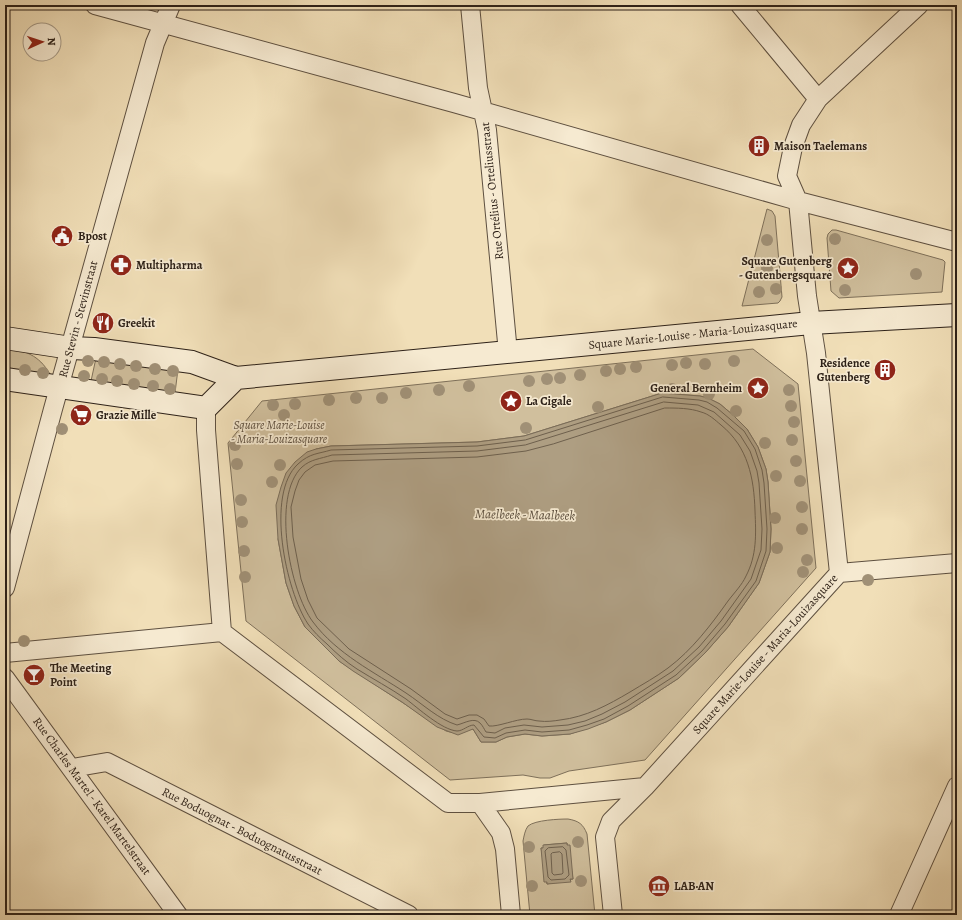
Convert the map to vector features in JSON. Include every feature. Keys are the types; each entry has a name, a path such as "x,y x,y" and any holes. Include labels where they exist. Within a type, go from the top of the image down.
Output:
{"street":[{"path":"95,5 798,201 957,242"},
{"name":"Rue Stevin - Stevinstraat","path":"5,588 151,58 171,5"},
{"name":"Rue Ortélius - Orteliusstraat","path":"470,5 478,88 487,130 508,353"},
{"path":"740,5 818,99"},
{"path":"919,5 818,99 801,125 793,147 787,176 798,201 811,323 957,315"},
{"name":"Square Marie-Louise - Maria-Louizasquare","path":"236,378 811,323 839,573 645,788 611,821 605,838 613,915"},
{"path":"5,338 71,348 101,350 192,362 236,378 206,408 206,430 222,632"},
{"path":"5,380 206,408"},
{"path":"839,573 957,563"},
{"path":"5,652 222,632 448,803 480,803 645,788"},
{"name":"Rue Charles Martel - Karel Martelstraat","path":"5,678 178,915"},
{"name":"Rue Boduognat - Boduognatusstraat","path":"72,768 107,762 409,915"},
{"path":"899,915 957,786"},
{"path":"480,803 501,833 505,849 511,915"}],"green space":[{"path":"767,209 772,211 775,216 782,297 778,303 742,306"},
{"name":"Square Gutenberg - Gutenbergsquare","path":"832,230 943,260 945,262 942,292 839,298 831,291 827,238 828,234"},
{"path":"5,346 25,352 36,358 45,367 50,374 49,376 5,372"},
{"name":"Square Marie-Louise - Maria-Louizasquare","path":"753,349 798,384 816,568 645,760 569,771 550,778 523,775 450,780 246,621 228,443 262,401","holes":["662,393 700,396 720,404 733,415 747,429 758,447 766,469 768,482 771,529 770,552 759,583 728,627 705,653 679,678 630,710 606,722 570,734 542,736 525,734 507,737 496,742 481,742 473,729 450,732 446,731 339,661 305,627 294,606 286,583 278,539 316,449 331,446 477,442 524,436"]},
{"path":"96,358 178,369 175,393 91,381"},
{"path":"568,819 578,822 587,834 595,915 530,915 523,841 525,831 528,826 536,822","holes":["567,843 573,879 547,884 541,848 544,848 544,845"]}],"water":[{"name":"Maelbeek - Maalbeek","path":"662,393 708,398 720,404 747,429 758,447 766,469 771,529 770,552 759,583 728,627 705,653 679,678 630,710 588,729 570,734 542,736 525,734 507,737 496,742 481,742 473,729 458,735 437,727 339,661 305,627 294,606 286,583 278,539 276,505 286,473 295,462 307,452 331,446 477,442 524,436"},
{"path":"567,843 567,845 570,845 573,879 570,879 571,882 547,884 547,882 544,882 541,848 543,848 543,845"}],"place":[{"name":"Maison Taelemans","path":"759,146"},
{"name":"Bpost","path":"62,236"},
{"name":"Multipharma","path":"121,265"},
{"name":"Square Gutenberg - Gutenbergsquare","path":"848,268"},
{"name":"Greekit","path":"103,323"},
{"name":"Residence Gutenberg","path":"885,370"},
{"name":"General Bernheim","path":"758,388"},
{"name":"La Cigale","path":"511,401"},
{"name":"Grazie Mille","path":"81,415"},
{"name":"The Meeting Point","path":"34,675"},
{"name":"LAB·AN","path":"659,886"}]}
